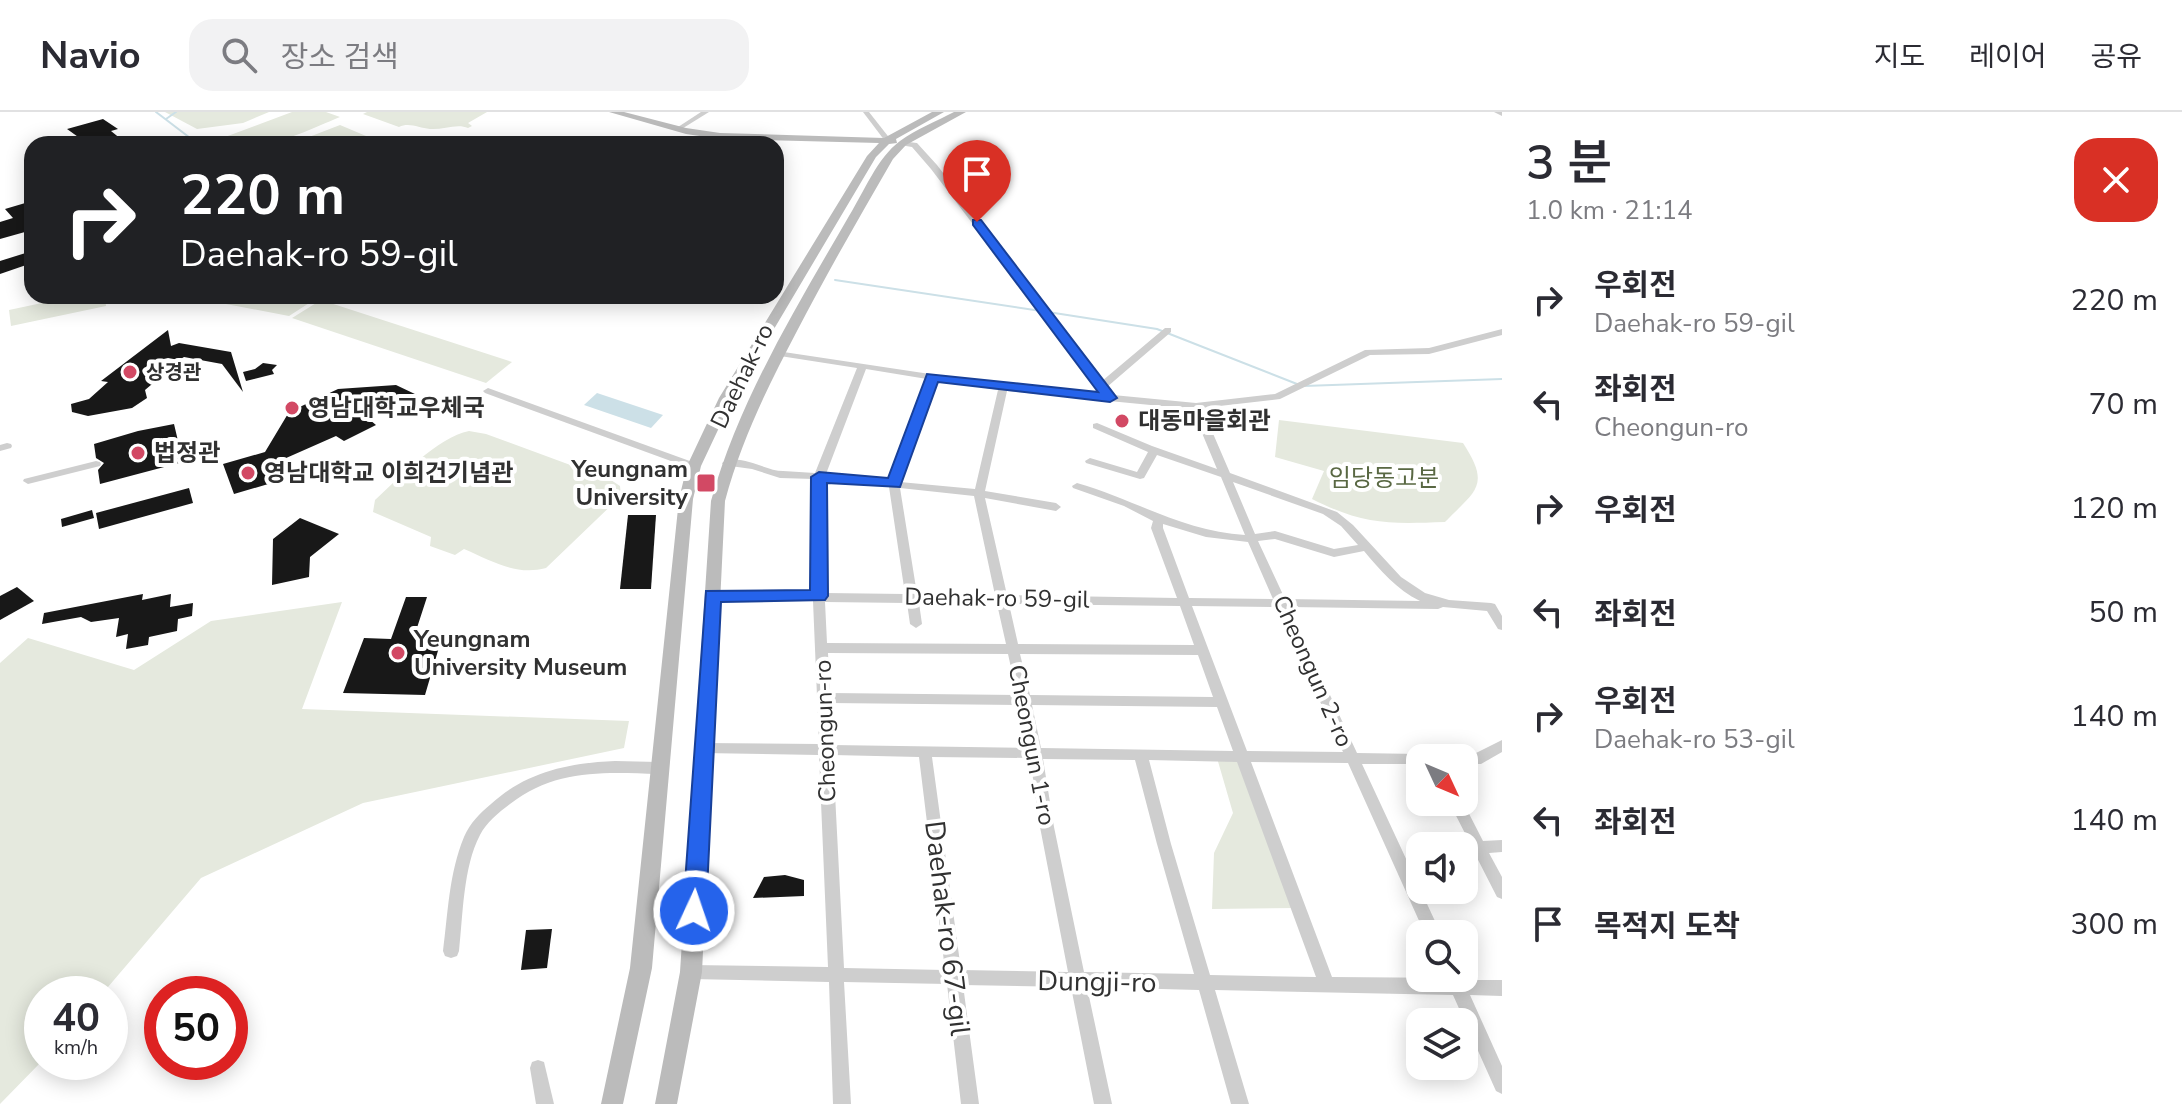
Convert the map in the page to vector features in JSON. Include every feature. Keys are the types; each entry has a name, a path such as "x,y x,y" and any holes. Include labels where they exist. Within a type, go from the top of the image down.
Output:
{"main road":[{"path":"614,112 678,129 725,136"},
{"path":"784,301 872,156 939,112"},
{"name":"Daehak-ro","path":"666,1104 691,972 718,501 727,463 780,353 895,142 961,112"},
{"path":"784,139 895,142"},
{"path":"612,1104 641,968 686,499 694,466 726,398 782,304"}],"street":[{"path":"678,129 706,112"},
{"path":"866,112 895,142 914,145 926,158 1110,398"},
{"path":"1102,386 1165,332"},
{"path":"780,353 1003,388 1196,406 1277,397 1368,352 1429,351 1498,333 1502,343"},
{"name":"Cheongun-ro","path":"842,1104 819,596 819,477 863,366"},
{"path":"916,624 894,483 933,377"},
{"name":"Cheongun 1-ro","path":"1003,388 979,493 1036,754 1103,1104"},
{"path":"488,391 694,466"},
{"name":"Cheongun 2-ro","path":"1196,406 1252,539 1426,920"},
{"path":"1097,426 1154,451 1341,518 1395,580 1415,595 1438,605"},
{"path":"1090,461 1140,476 1154,451"},
{"path":"727,463 753,466 780,475 894,483 979,493 1056,507"},
{"path":"28,481 96,464"},
{"path":"1077,486 1159,519 1206,533 1252,539 1275,535 1334,553 1366,547"},
{"path":"1159,519 1157,528 1327,985"},
{"name":"Daehak-ro 59-gil","path":"712,596 1282,601 1491,607 1502,626"},
{"path":"821,648 1202,650"},
{"path":"824,698 1220,702"},
{"path":"1478,759 1502,745"},
{"path":"702,748 1406,759"},
{"name":"Daehak-ro 67-gil","path":"925,752 970,1104"},
{"path":"1141,757 1165,857 1206,983 1240,1104"},
{"path":"451,951 458,892 473,833 517,789 540,776 559,771 658,768"},
{"path":"1478,847 1502,846"},
{"path":"1478,849 1502,892"},
{"name":"Dungji-ro","path":"691,972 1078,981 1406,984"},
{"name":"Dungji-ro","path":"1478,985 1502,988"},
{"path":"1460,992 1502,1085"},
{"path":"538,1068 545,1104"}],"green space":[{"path":"165,112 269,112 243,123 197,129"},
{"path":"292,112 326,112 340,117 292,136 228,136"},
{"path":"487,112 468,123 472,126 468,128 435,129 410,125 399,127 363,114"},
{"path":"340,125 366,136 312,136"},
{"path":"37,304 106,306 11,326 9,310"},
{"path":"226,304 308,304 289,316"},
{"path":"315,304 333,304 512,362 486,383 292,318"},
{"name":"임당동고분","path":"1279,420 1463,443 1476,469 1476,487 1445,522 1377,521 1347,514 1312,499 1324,471 1275,457"},
{"path":"469,431 486,434 611,480 620,486 621,496 546,568 535,570 514,569 464,549 455,555 430,546 431,537 373,512 375,500 419,460 445,441"},
{"path":"342,602 302,709 629,721 624,748 363,803 201,878 117,976 24,976 24,1079 0,1104 0,663 28,638 134,670 211,621"},
{"path":"1217,758 1240,758 1297,908 1212,909 1214,853 1233,813"}],"shaded area":[{"path":"597,393 663,415 651,428 584,405"}],"building":[{"path":"103,119 118,129 111,131 117,136 77,136 67,129"},
{"path":"24,203 24,232 0,239 0,222 13,218 5,209"},
{"path":"24,254 24,266 0,274 0,261"},
{"name":"상경관","path":"168,330 171,346 179,343 231,352 243,392 222,364 184,357 179,360 168,358 155,361 158,379 145,390 147,398 132,408 88,416 72,412 71,404 89,399 108,382 101,381"},
{"path":"263,363 277,365 272,370 274,374 246,381 243,372"},
{"path":"396,385 417,395 370,420 376,425 344,441 336,436 268,466 275,482 234,494 223,464 265,452 289,412 338,389"},
{"name":"법정관","path":"174,424 183,462 100,484 98,470 104,463 96,458 94,444"},
{"path":"189,488 193,503 99,529 96,513"},
{"path":"92,510 94,518 62,527 61,519"},
{"path":"628,515 656,515 651,589 620,589"},
{"path":"300,518 339,534 310,557 309,577 272,585 273,539"},
{"path":"17,587 34,601 0,620 0,596"},
{"path":"143,594 142,600 171,594 170,607 193,603 192,616 178,619 177,631 149,637 148,645 126,649 128,634 116,637 119,618 91,622 81,617 42,624 44,613"},
{"name":"Yeungnam University Museum","path":"406,597 427,597 414,637 442,637 425,695 343,693 364,638 391,639"},
{"path":"785,875 804,880 804,896 753,898 764,877"},
{"path":"552,929 547,968 521,970 526,930"}],"waterway":[{"path":"156,112 188,136"},
{"path":"166,119 176,112"},
{"path":"835,280 1041,311"},
{"path":"1048,312 1157,329 1297,384"},
{"path":"1304,386 1502,379"}],"place":[{"name":"상경관","path":"130,372"},
{"name":"영남대학교우체국","path":"292,408"},
{"name":"대동마을회관","path":"1122,421"},
{"name":"법정관","path":"138,453"},
{"name":"영남대학교 이희건기념관","path":"248,473"},
{"name":"Yeungnam University","path":"706,483"},
{"name":"Yeungnam University Museum","path":"398,653"}],"route":[{"path":"694,911 712,596 819,596 819,477 894,483 933,377 1003,388 1110,398 977,222"}]}
